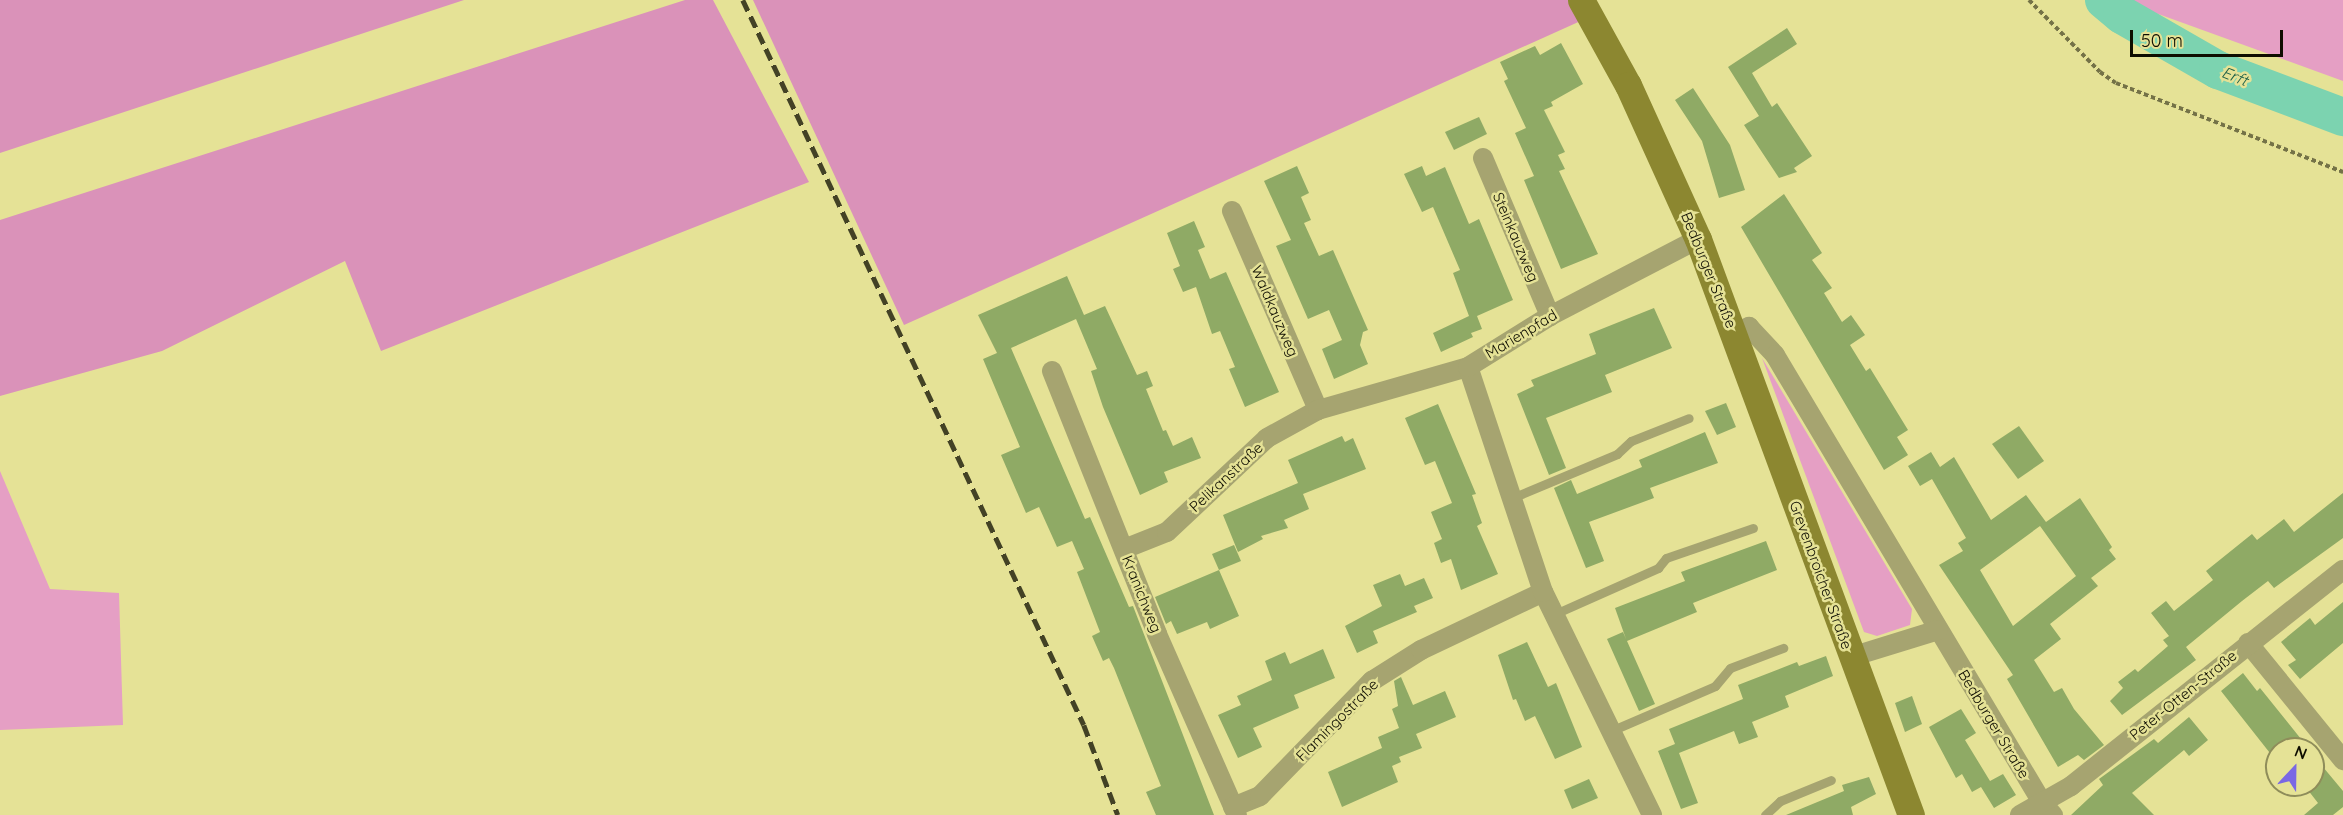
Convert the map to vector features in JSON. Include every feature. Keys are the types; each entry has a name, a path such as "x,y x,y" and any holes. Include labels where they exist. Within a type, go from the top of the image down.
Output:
{"main road":[{"name":"Bedburger Straße","path":"1581,0 1628,85 1698,239 1735,334"},
{"name":"Grevenbroicher Straße","path":"1735,334 1851,657 1911,815"}],"street":[{"name":"Steinkauzweg","path":"1483,158 1550,316"},
{"name":"Waldkauzweg","path":"1232,211 1318,410"},
{"name":"Marienpfad","path":"1652,815 1557,613 1544,592 1509,499 1468,367 1550,316 1698,239"},
{"name":"Bedburger Straße","path":"1735,334 1749,327 1775,356 2048,810"},
{"name":"Pelikanstraße","path":"1124,549 1167,532 1267,438 1318,410 1468,367"},
{"name":"Kranichweg","path":"1052,371 1124,549 1235,811"},
{"name":"Peter-Otten-Straße","path":"2020,815 2048,810 2248,643 2343,570"},
{"name":"Flamingostraße","path":"1235,811 1260,796 1372,681 1421,650 1544,592"},
{"path":"1851,657 1938,630"},
{"path":"2248,643 2343,760"}],"lane":[{"path":"1509,499 1617,454 1631,441 1689,418"},
{"path":"1557,613 1658,568 1666,558 1753,528"},
{"path":"1613,730 1715,686 1730,668 1783,648"},
{"path":"1765,815 1780,801 1832,780"}],"path":[{"path":"2029,0 2100,72 2116,83 2343,172"}],"shaded area":[{"path":"0,0 464,0 0,153"},
{"path":"685,0 713,0 809,182 381,351 345,261 162,351 0,396 0,220"},
{"path":"753,0 1570,0 1585,19 904,325"},
{"path":"2132,0 2343,0 2343,81 2139,7"},
{"path":"1762,358 1912,609 1910,625 1877,636 1864,632"},
{"path":"0,471 50,589 119,593 123,725 0,730"}],"building":[{"path":"1787,28 1797,44 1752,73 1772,107 1777,103 1812,156 1794,168 1797,172 1779,178 1744,125 1759,116 1728,67"},
{"path":"1561,43 1583,84 1551,102 1553,106 1544,110 1565,152 1558,155 1565,169 1559,171 1598,254 1561,269 1524,180 1534,176 1515,133 1526,128 1504,81 1508,79 1500,62 1535,46 1540,55"},
{"path":"1693,88 1730,145 1745,190 1719,198 1702,141 1675,100"},
{"path":"1479,117 1487,134 1454,150 1445,132"},
{"path":"1297,166 1309,193 1301,197 1311,220 1304,223 1319,256 1333,250 1368,330 1363,332 1360,345 1368,364 1334,379 1322,349 1342,340 1329,310 1308,319 1276,246 1291,240 1264,181"},
{"path":"1422,166 1426,176 1445,167 1469,224 1479,219 1513,300 1477,316 1482,329 1471,333 1473,337 1441,352 1433,333 1469,316 1453,273 1460,270 1433,207 1422,212 1404,174"},
{"path":"1784,194 1822,253 1812,260 1832,288 1824,293 1842,322 1851,315 1865,335 1850,345 1866,371 1870,368 1908,430 1897,437 1908,455 1884,470 1741,227"},
{"path":"1194,221 1205,247 1198,250 1210,279 1226,272 1279,392 1245,407 1229,369 1235,367 1220,331 1212,334 1196,287 1183,292 1173,269 1180,266 1167,233"},
{"path":"1067,276 1084,315 1105,306 1137,375 1147,371 1153,386 1146,389 1163,431 1166,430 1173,446 1192,437 1201,458 1164,472 1168,482 1140,495 1103,407 1091,371 1097,369 1076,319 1011,348 1085,519 1090,517 1129,607 1133,606 1214,815 1156,815 1146,792 1161,786 1114,668 1109,658 1103,661 1092,636 1100,632 1077,572 1084,569 1072,541 1057,547 1039,507 1026,513 1001,455 1020,447 983,359 997,353 978,315"},
{"path":"1654,308 1672,348 1605,375 1612,392 1546,418 1566,468 1549,475 1517,394 1534,386 1531,380 1596,354 1589,334"},
{"path":"1726,403 1736,427 1717,435 1705,411"},
{"path":"1438,404 1476,494 1472,495 1482,523 1477,526 1498,574 1461,590 1451,559 1441,563 1434,543 1442,539 1431,512 1452,503 1435,461 1425,465 1405,418"},
{"path":"2019,426 2044,461 2018,479 1992,444"},
{"path":"1705,432 1718,463 1650,488 1654,498 1589,522 1604,561 1586,568 1554,488 1571,480 1577,494 1642,467 1639,460"},
{"path":"1342,436 1345,442 1353,438 1366,469 1303,494 1309,509 1284,520 1288,528 1261,536 1263,539 1238,552 1223,515 1298,483 1288,460"},
{"path":"1931,452 1940,467 1954,457 1991,520 2026,495 2046,522 2080,498 2112,547 2109,550 2116,559 2091,578 2098,586 2050,624 2061,639 2034,660 2054,692 2062,688 2074,709 2104,745 2084,760 2078,755 2058,767 2007,679 2013,675 1939,565 1963,551 1958,543 1966,538 1932,479 1920,486 1908,466","holes":["2040,526 2076,576 2013,626 1980,570"]},
{"path":"2343,493 2343,538 2274,588 2268,581 2242,601 2186,647 2196,660 2122,715 2110,701 2123,688 2118,682 2135,669 2138,672 2168,646 2163,640 2169,636 2151,613 2166,601 2174,611 2213,580 2206,571 2252,534 2257,540 2284,519 2294,532"},
{"path":"1766,541 1777,570 1693,603 1697,612 1627,641 1655,704 1639,711 1607,639 1623,632 1626,639 1615,608 1685,581 1681,572"},
{"path":"1234,545 1241,561 1219,570 1212,554"},
{"path":"1219,570 1239,616 1210,629 1207,622 1177,634 1171,621 1166,624 1155,597"},
{"path":"1400,574 1405,586 1424,578 1433,598 1414,606 1417,612 1373,631 1378,643 1357,653 1345,626 1382,606 1373,585"},
{"path":"2343,602 2343,643 2300,679 2288,665 2296,660 2281,642 2310,618 2315,625"},
{"path":"1527,642 1548,687 1556,683 1582,747 1555,759 1535,716 1525,721 1516,699 1513,700 1498,655"},
{"path":"1323,649 1335,678 1294,695 1299,708 1253,728 1262,747 1238,758 1218,715 1241,705 1237,696 1272,680 1265,661 1285,652 1290,664"},
{"path":"1826,656 1833,676 1785,696 1789,707 1752,722 1758,737 1739,744 1734,731 1679,753 1698,803 1681,809 1658,751 1675,744 1669,729 1743,699 1738,685 1797,662 1799,666"},
{"path":"2243,673 2257,691 2260,688 2299,737 2265,737 2265,747 2221,691"},
{"path":"1401,677 1413,705 1445,691 1456,717 1416,734 1422,748 1399,757 1401,762 1392,766 1398,782 1342,807 1328,772 1382,748 1378,737 1399,728 1392,709 1398,706 1394,681"},
{"path":"1912,696 1922,724 1905,732 1895,703"},
{"path":"1961,709 1976,733 1965,740 1990,781 2003,774 2016,795 1994,808 1981,787 1972,792 1962,774 1956,778 1929,727"},
{"path":"2189,717 2208,740 2189,756 2184,750 2132,793 2154,815 2071,815 2103,785 2099,779 2154,739 2158,743"},
{"path":"2325,769 2343,791 2343,807 2333,815 2304,815 2318,803 2313,797 2325,797"},
{"path":"1869,777 1876,794 1851,807 1853,815 1786,815 1844,791 1842,785"},
{"path":"1589,779 1598,798 1572,809 1564,790"}],"waterway":[{"name":"Erft","path":"2104,0 2122,15 2218,70 2343,117"}],"railway":[{"path":"743,0 1084,725 1118,815"}]}
